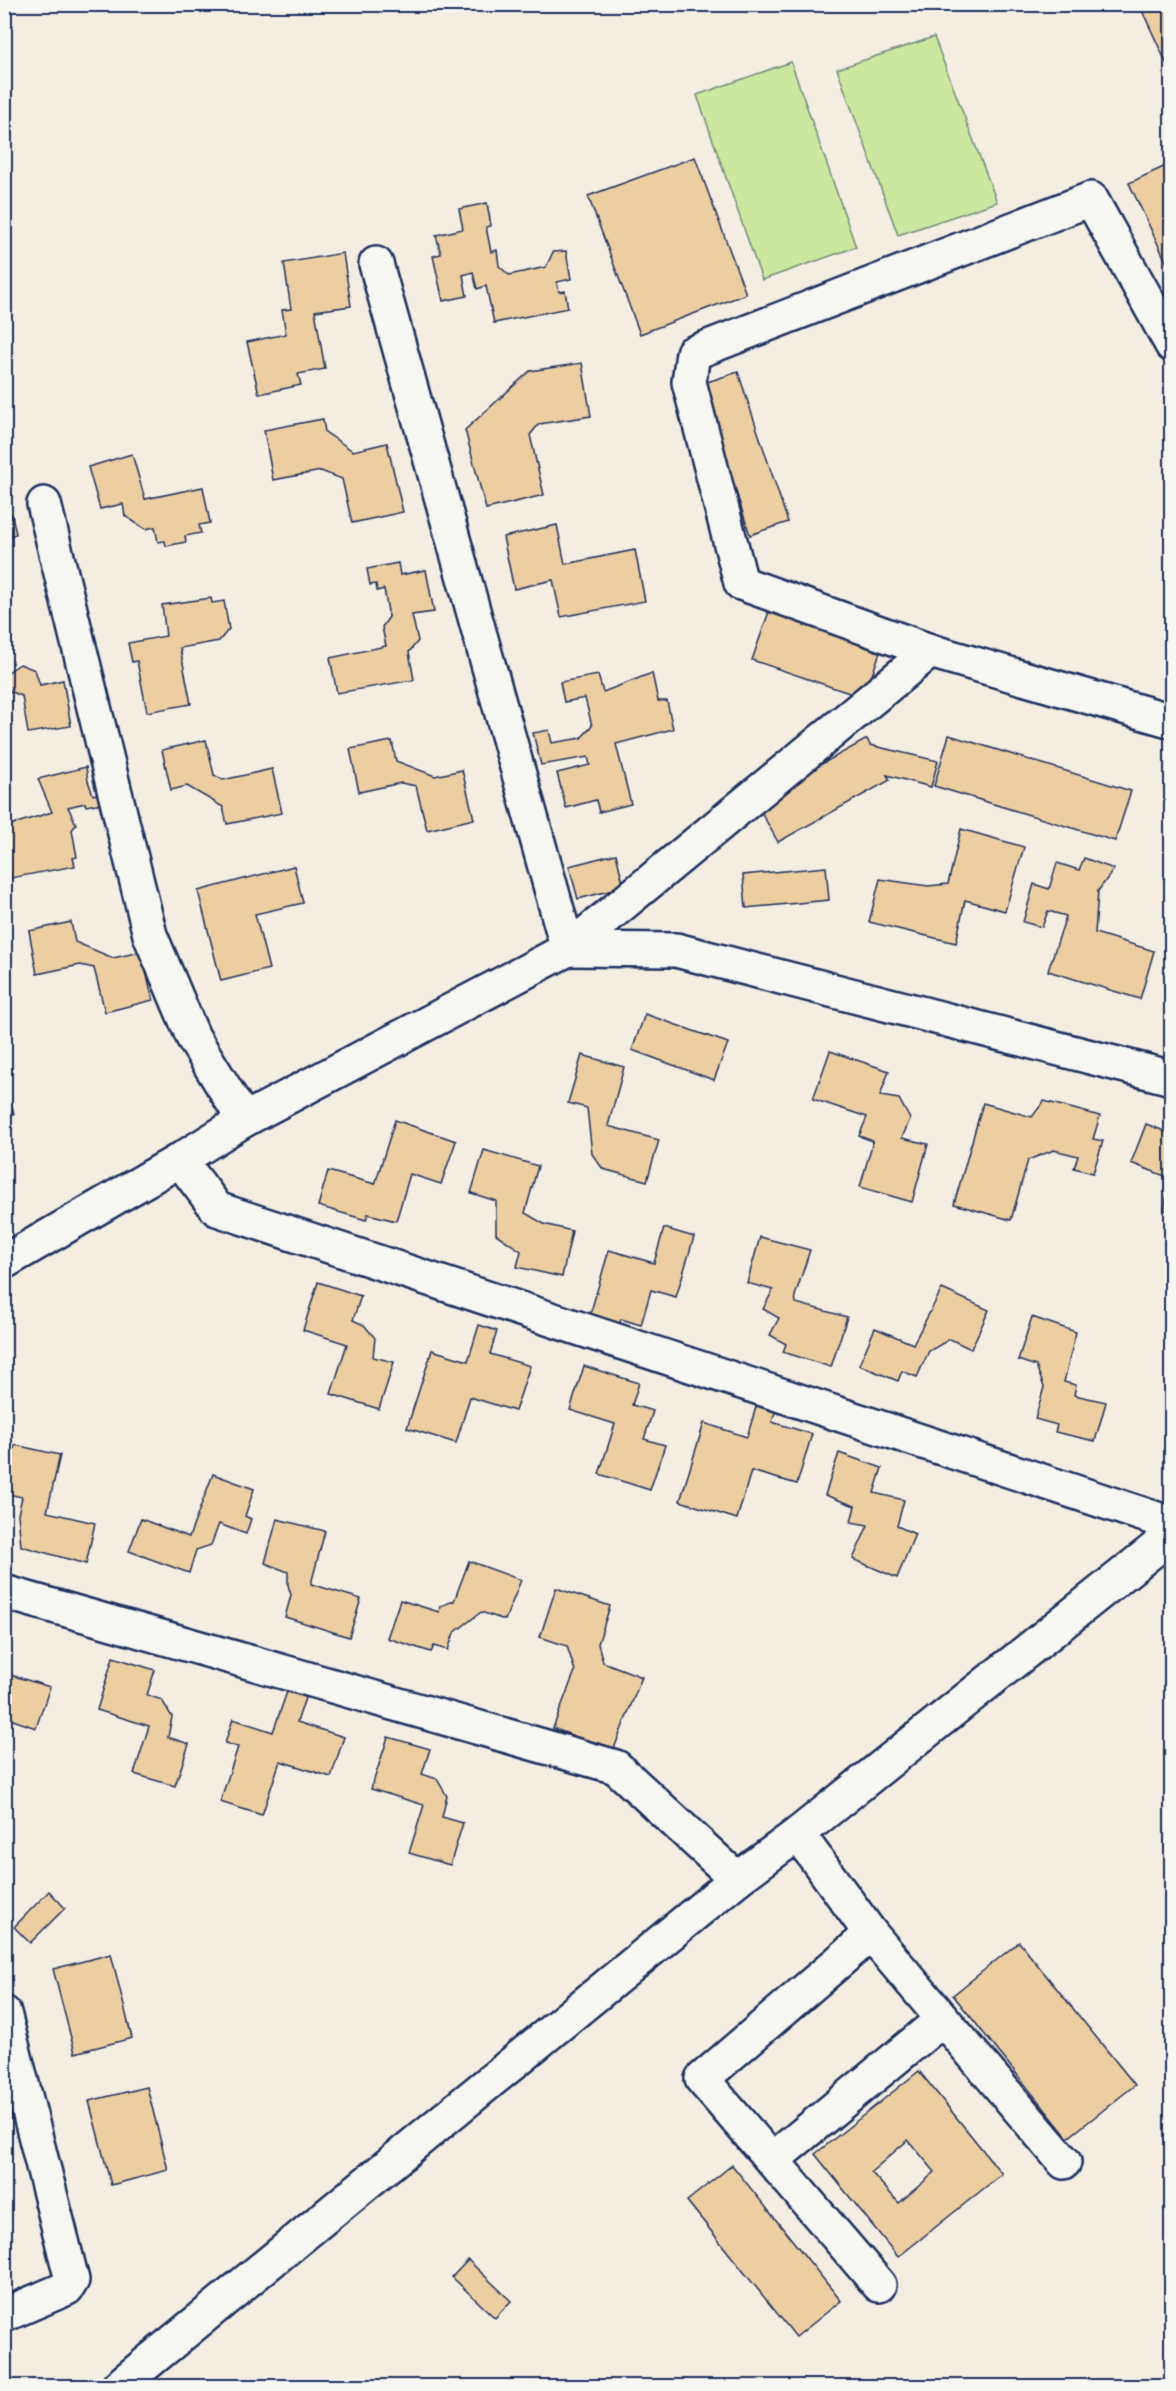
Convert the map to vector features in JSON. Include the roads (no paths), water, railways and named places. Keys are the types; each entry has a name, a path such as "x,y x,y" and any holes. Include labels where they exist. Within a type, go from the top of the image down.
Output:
{"street":[{"path":"1172,345 1091,199 693,352 689,382 741,583 930,651 1172,721"},
{"path":"376,264 567,949"},
{"path":"44,504 150,935 193,1037 244,1120"},
{"path":"4,1262 180,1160 244,1120 567,949 930,651"},
{"path":"567,949 676,950 1172,1078"},
{"path":"180,1160 217,1209 1172,1524"},
{"path":"119,2386 737,1879 798,1834 1172,1535"},
{"path":"4,1592 616,1767 737,1879"},
{"path":"798,1834 871,1934 1064,2162"},
{"path":"871,1934 702,2079 879,2284"},
{"path":"4,2013 72,2280 67,2288 4,2315"},
{"path":"772,2160 943,2019"}]}
